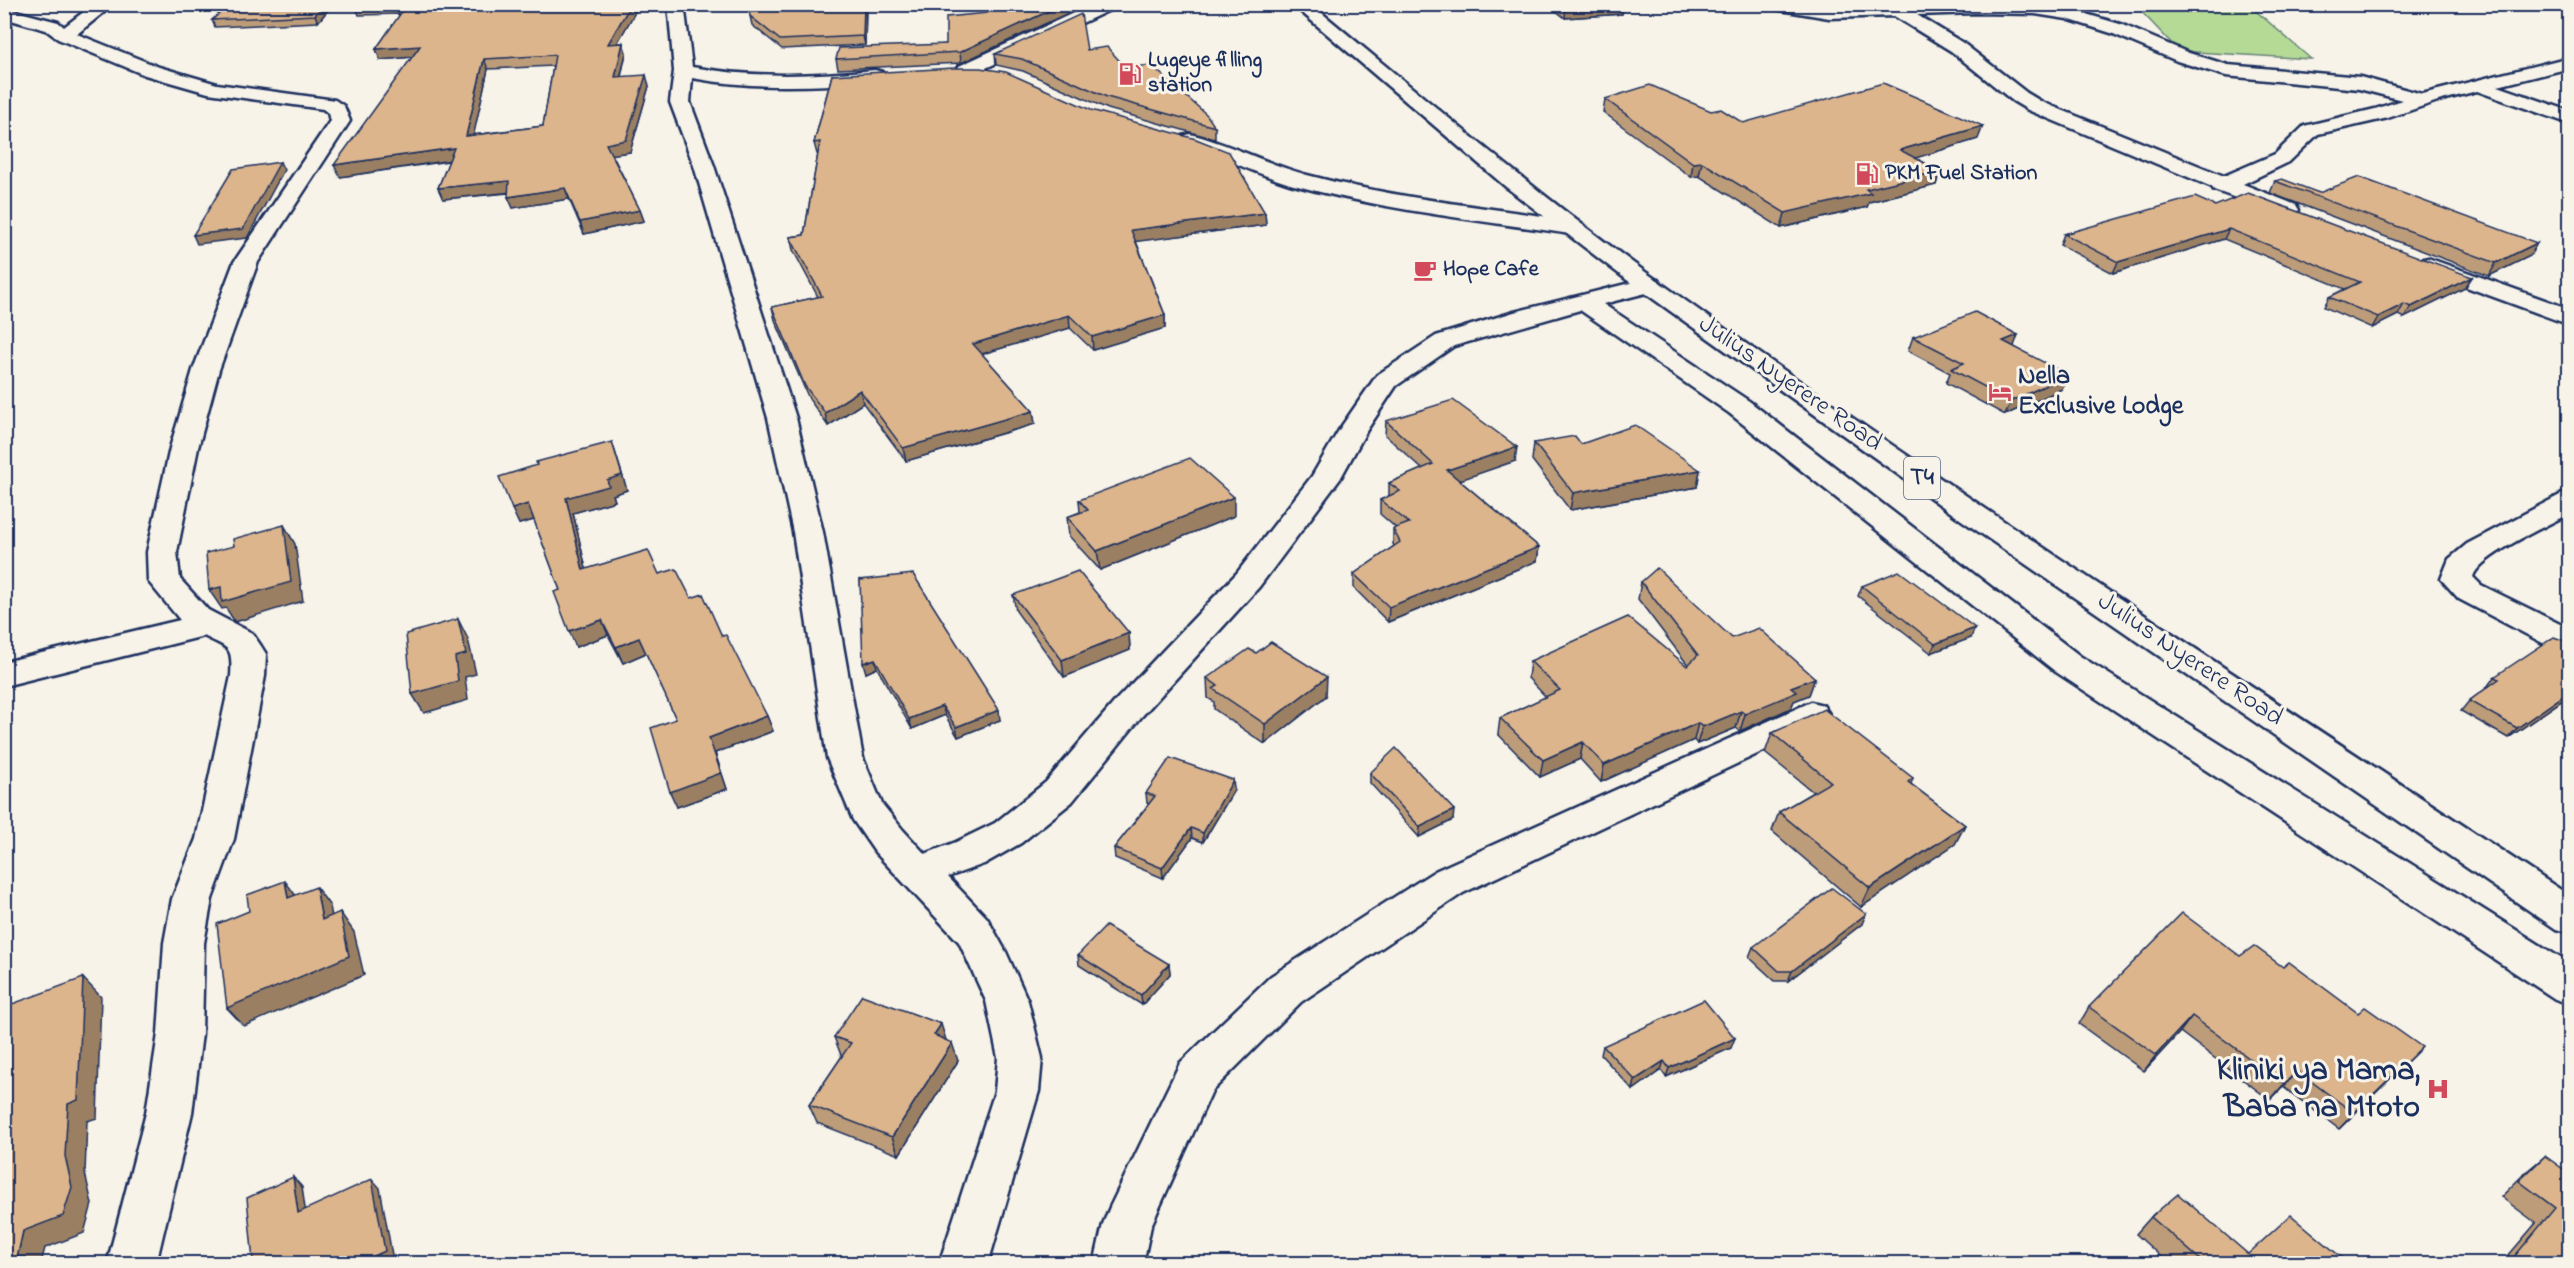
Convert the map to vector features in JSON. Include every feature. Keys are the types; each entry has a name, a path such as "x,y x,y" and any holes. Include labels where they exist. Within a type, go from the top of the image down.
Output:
{"main road":[{"path":"64,35 106,4"},
{"path":"676,4 683,70 679,98 704,166 782,418 810,544 845,758 866,810 889,841 973,930 992,964 1007,1002 1020,1058 1017,1091 963,1263"},
{"path":"966,70 1108,4"},
{"name":"Julius Nyerere Road","path":"1300,4 1444,126 1570,227 1650,285 1971,513 2570,917"},
{"path":"1775,4 1829,13 1975,8 2035,9 2069,14 2117,29 2183,57 2215,67 2266,75 2360,83 2423,100"},
{"path":"1898,11 1957,47 2020,97 2035,106 2311,220"},
{"path":"4,13 52,26 64,35 152,71 215,89 328,104 337,111 340,121 246,262 206,370 184,448 162,552 164,581 196,618 240,641 249,654 248,676 215,839 192,899 184,943 180,1034 169,1113 131,1263"},
{"path":"2222,185 2282,158 2290,153 2303,135 2311,130 2381,114 2423,100 2570,62"},
{"path":"683,70 708,76 776,80 890,75"},
{"path":"945,70 1005,74"},
{"path":"2478,85 2570,118"},
{"path":"1174,136 1204,144 1268,169 1319,184 1405,201 1570,227"},
{"path":"2411,259 2570,318"},
{"path":"920,872 970,853 1008,833 1059,792 1130,707 1248,580 1325,479 1353,430 1386,381 1445,341 1523,317 1650,285"},
{"path":"1584,302 1738,408 2068,664 2570,986"},
{"path":"2570,501 2478,551 2460,566 2457,579 2470,592 2570,643"},
{"path":"4,674 207,624"},
{"path":"1118,1263 1127,1224 1196,1077 1286,989 1449,882 1811,714"}],"green space":[{"path":"2135,5 2249,5 2311,59 2179,51"}],"building":[{"path":"230,4 324,4 315,15 212,20"},
{"path":"407,4 631,4 608,44 623,43 615,77 646,75 626,140 606,144 640,210 580,222 565,188 508,197 509,181 438,188 454,148 334,165 420,46 376,49","holes":["555,55 543,126 466,136 484,59"]},
{"path":"748,4 864,4 863,36 780,40 750,16"},
{"path":"987,4 1064,4 960,52 836,59 839,48 946,44 946,17 987,13"},
{"path":"1081,14 1087,50 1107,47 1126,68 1151,65 1207,115 1215,127 1107,97 1022,59 995,54"},
{"path":"980,68 1006,72 1091,110 1196,139 1229,152 1265,213 1131,230 1165,315 1092,337 1069,315 973,344 1033,411 903,448 860,390 825,413 805,386 772,307 822,296 790,237 804,235 820,142 814,143 832,75"},
{"path":"1883,83 1983,126 1900,150 1940,171 1866,189 1871,193 1785,213 1702,162 1693,163 1605,99 1650,85 1711,111 1721,109 1743,123"},
{"path":"280,162 243,229 193,235 233,169"},
{"path":"2359,177 2537,243 2496,263 2275,181 2282,179 2319,193"},
{"path":"2248,193 2472,277 2411,307 2404,304 2378,317 2329,297 2360,282 2229,229 2118,262 2064,234 2195,197 2215,206"},
{"path":"1975,312 2018,335 2003,341 2068,375 2011,401 1951,369 1964,363 1913,337"},
{"path":"1453,400 1517,447 1447,470 1539,547 1389,607 1354,574 1400,542 1393,529 1409,523 1380,500 1400,491 1389,483 1433,464 1386,421"},
{"path":"1635,425 1700,470 1573,493 1534,443 1575,436 1581,444"},
{"path":"612,442 622,475 607,480 609,486 566,498 583,570 648,550 659,574 676,569 691,598 703,594 722,636 726,635 767,716 709,738 721,773 670,792 651,728 676,719 639,638 616,647 602,620 569,631 554,592 560,590 528,504 512,509 499,477 537,465 536,462"},
{"path":"1190,458 1234,497 1097,551 1067,517 1088,510 1079,500"},
{"path":"284,525 291,582 222,602 221,587 209,590 206,553 234,546 233,539"},
{"path":"1657,568 1732,638 1759,628 1815,678 1791,687 1797,692 1745,714 1741,711 1702,727 1698,723 1604,765 1583,742 1543,760 1500,718 1560,690 1530,661 1628,617 1687,666 1698,655 1641,582"},
{"path":"1078,571 1129,633 1062,660 1013,595"},
{"path":"1899,571 1975,628 1935,644 1862,586"},
{"path":"913,574 999,710 956,727 942,706 909,719 875,659 863,663 860,580"},
{"path":"458,619 466,654 455,657 458,681 412,694 406,634"},
{"path":"2554,637 2570,643 2570,691 2517,728 2469,701 2499,679 2494,677"},
{"path":"1271,642 1327,677 1265,724 1213,689 1218,686 1207,678 1249,649 1256,653"},
{"path":"1824,709 1913,778 1908,782 1965,825 1870,888 1779,812 1831,782 1772,733"},
{"path":"1396,748 1454,810 1420,827 1370,773"},
{"path":"1170,758 1233,780 1203,833 1191,828 1162,868 1114,848 1155,796 1146,793"},
{"path":"285,881 288,898 316,887 322,920 340,912 349,956 227,1008 217,924 249,911 247,895"},
{"path":"1832,888 1866,914 1792,971 1779,971 1753,947"},
{"path":"2182,913 2240,956 2254,946 2283,967 2289,962 2358,1013 2365,1007 2422,1047 2354,1113 2297,1071 2284,1084 2192,1016 2156,1055 2089,1007"},
{"path":"1106,926 1169,964 1141,995 1078,955"},
{"path":"83,978 78,1100 68,1104 65,1156 72,1187 63,1216 23,1231 16,1263 4,1263 4,1007"},
{"path":"862,995 941,1024 934,1035 952,1043 892,1137 809,1105 851,1043 834,1037"},
{"path":"1704,1000 1735,1038 1669,1068 1664,1061 1635,1080 1603,1046"},
{"path":"2545,1156 2570,1174 2570,1263 2509,1263 2555,1208 2519,1181"},
{"path":"293,1177 298,1213 372,1179 385,1251 359,1263 248,1263 253,1261 247,1198"},
{"path":"2178,1194 2248,1254 2291,1215 2348,1263 2204,1263 2151,1217"}],"place":[{"name":"Lugeye filling station","path":"1130,74"},
{"name":"PKM Fuel Station","path":"1867,174"},
{"name":"Hope Cafe","path":"1425,270"},
{"name":"Nella Exclusive Lodge","path":"2000,392"},
{"name":"Kliniki ya Mama, Baba na Mtoto","path":"2438,1089"}]}
